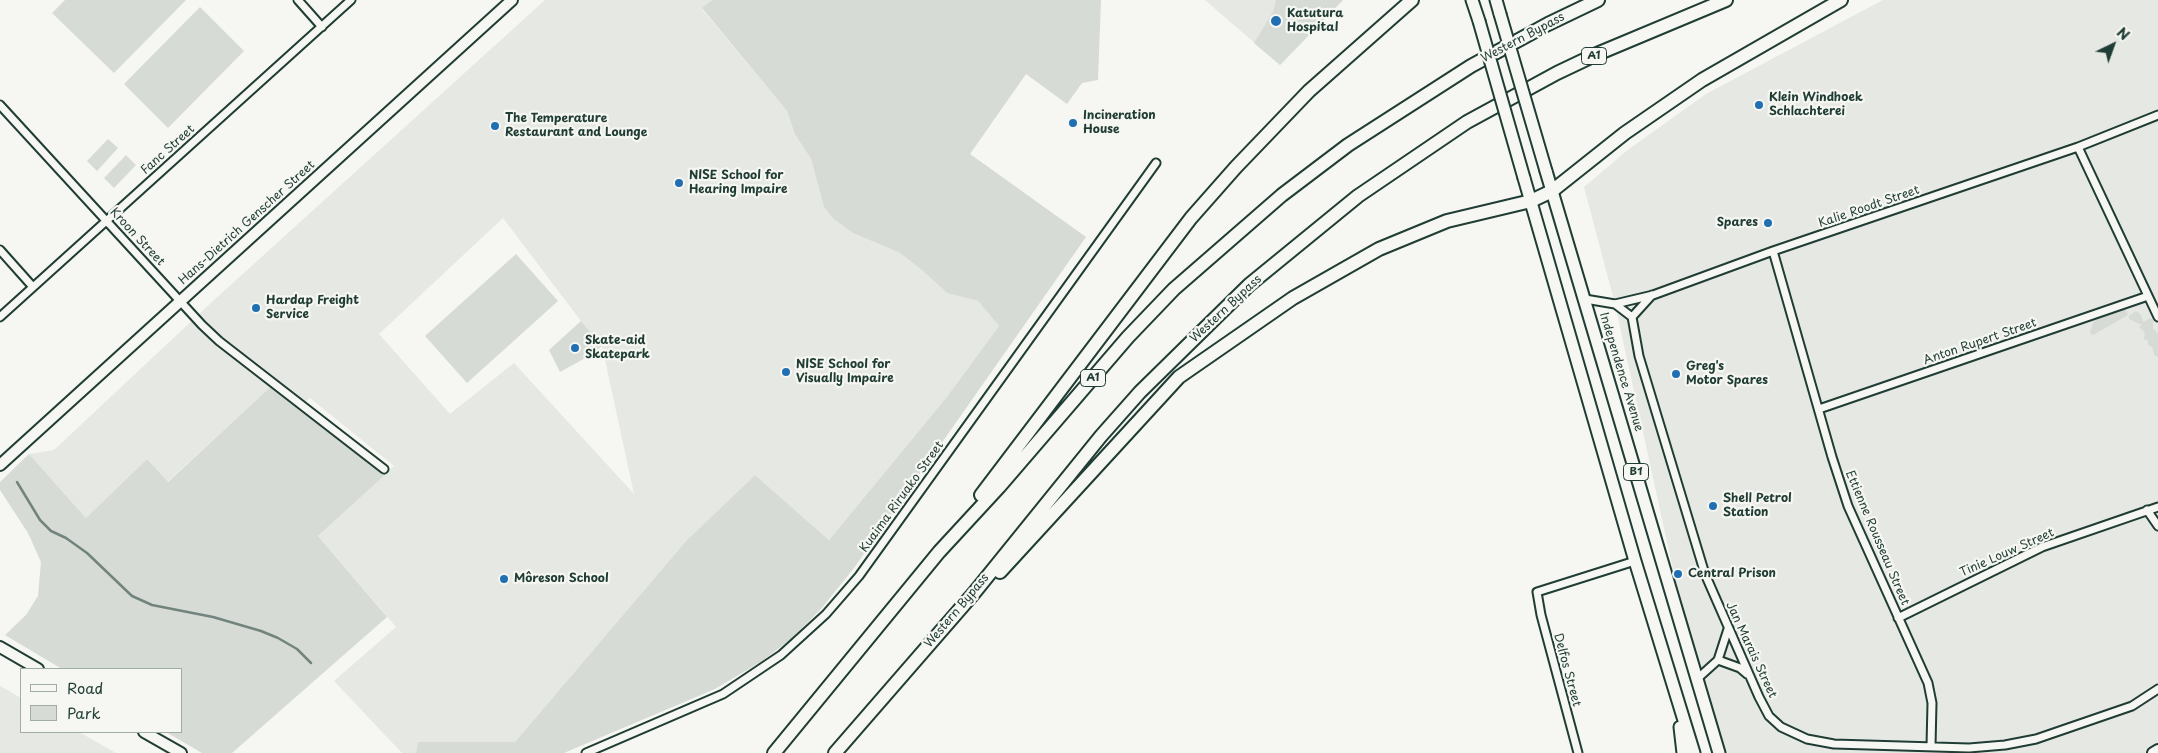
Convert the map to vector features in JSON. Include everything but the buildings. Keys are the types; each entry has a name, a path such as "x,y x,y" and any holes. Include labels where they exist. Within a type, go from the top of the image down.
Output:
{"highway":[{"path":"939,552 1192,218 1236,167 1309,91 1412,0"},
{"name":"Western Bypass","path":"774,753 939,552 999,487 1128,337 1174,289 1282,195 1348,145 1471,66 1548,24 1598,0"},
{"name":"Western Bypass","path":"836,753 974,593 1064,481 1140,392 1249,285 1358,196 1467,122 1597,54 1726,0"},
{"path":"974,593 998,575 1179,377 1263,318 1293,298 1379,249 1447,221 1531,201 1552,190 1625,133 1702,80 1841,0"}],"main road":[{"name":"B1","path":"1472,0 1672,684 1694,753"},
{"name":"Independence Avenue","path":"1496,0 1719,753"},
{"name":"B1","path":"1672,684 1682,753"}],"street":[{"path":"298,0 322,27"},
{"name":"Fanc Street","path":"0,317 351,0"},
{"name":"Hans-Dietrich Genscher Street","path":"0,465 512,0"},
{"name":"Kroon Street","path":"0,105 219,341 384,469"},
{"name":"Kalie Roodt Street","path":"1585,299 1615,304 1653,294 2078,147 2158,115"},
{"path":"2078,147 2158,317"},
{"name":"Kuaima Riruako Street","path":"586,753 723,694 796,644 826,614 859,576 1156,163"},
{"path":"0,250 33,286"},
{"name":"Ettienne Rousseau Street","path":"1773,251 1848,506 1928,683 1932,703 1931,746"},
{"path":"1615,304 1632,317 1653,294"},
{"name":"Anton Rupert Street","path":"1819,409 2148,296"},
{"name":"Jan Marais Street","path":"1632,317 1639,356 1705,574 1750,676 1770,716 1781,727 1807,739 1834,744 1969,748 2006,745 2036,739 2132,706 2158,689"},
{"name":"Tinie Louw Street","path":"1898,618 2042,547 2158,507"},
{"path":"2147,510 2158,526"},
{"name":"Delfos Street","path":"1578,753 1541,615 1537,592 1636,561"},
{"path":"1697,679 1708,667 1718,660 1728,629"},
{"path":"0,647 36,668"},
{"path":"1718,660 1740,668 1750,676"},
{"path":"146,733 181,753"},
{"path":"2153,753 2158,750"}],"shaded area":[{"path":"545,0 712,0 702,9 787,111 795,136 811,159 824,207 853,233 900,253 947,293 978,301 999,326 946,398 829,540 755,475 686,541 515,742 418,742 416,753 402,753 334,681 396,627 318,536 394,466 310,398 303,404 275,384 167,482 147,459 86,518 29,454 54,450 213,301","holes":["503,218 602,346 634,494 514,363 450,414 379,334"]},
{"name":"Katutura Hospital","path":"1205,0 1343,0 1280,65"},
{"path":"1883,0 2158,0 2158,753 1719,753 1697,679 1615,304 1584,187 1629,149 1706,94"},
{"path":"0,686 20,697 20,733 81,733 116,753 0,753"}],"green space":[{"path":"65,0 186,0 114,73 52,13"},
{"path":"712,0 1101,0 1098,80 1082,83 1067,104 1026,74 970,154 1086,237 854,568 821,609 792,638 762,661 715,689 564,753 416,753 418,742 515,742 686,541 755,475 829,540 946,398 999,326 978,301 947,293 900,253 853,233 834,219 824,207 811,159 795,135 787,111 702,8"},
{"name":"Katutura Hospital","path":"1276,0 1343,0 1280,65 1254,43 1273,12"},
{"path":"200,7 244,51 168,128 124,84"},
{"path":"108,139 118,148 97,171 87,161"},
{"path":"126,155 136,165 114,188 104,178"},
{"path":"516,254 558,301 467,383 425,336"},
{"path":"2126,310 2128,315 2093,335 2090,333 2096,319"},
{"path":"2136,311 2141,315 2143,322 2150,318 2153,320 2153,329 2158,333 2158,357 2155,356 2152,347 2148,345 2148,340 2144,338 2145,332 2139,327 2142,325 2129,319 2129,316"},
{"name":"Skate-aid Skatepark","path":"581,321 602,346 589,356 560,372 549,350"},
{"path":"275,383 387,473 318,536 387,617 232,753 202,753 168,733 182,733 182,668 60,668 5,635 26,615 38,596 41,562 28,533 0,490 0,482 29,454 86,518 147,459 168,482"}],"waterway":[{"path":"17,482 40,520 51,531 66,538 87,553 132,596 152,605 213,617 261,631 297,649 311,663"}],"place":[{"name":"Katutura Hospital","path":"1276,21"},
{"name":"Klein Windhoek Schlachterei","path":"1759,105"},
{"name":"Incineration House","path":"1073,123"},
{"name":"The Temperature Restaurant and Lounge","path":"495,126"},
{"name":"NISE School for Hearing Impaire","path":"679,183"},
{"name":"Spares","path":"1768,223"},
{"name":"Hardap Freight Service","path":"256,308"},
{"name":"Skate-aid Skatepark","path":"575,348"},
{"name":"NISE School for Visually Impaire","path":"786,372"},
{"name":"Greg's Motor Spares","path":"1676,374"},
{"name":"Shell Petrol Station","path":"1713,506"},
{"name":"Central Prison","path":"1678,574"},
{"name":"Môreson School","path":"504,579"}]}
